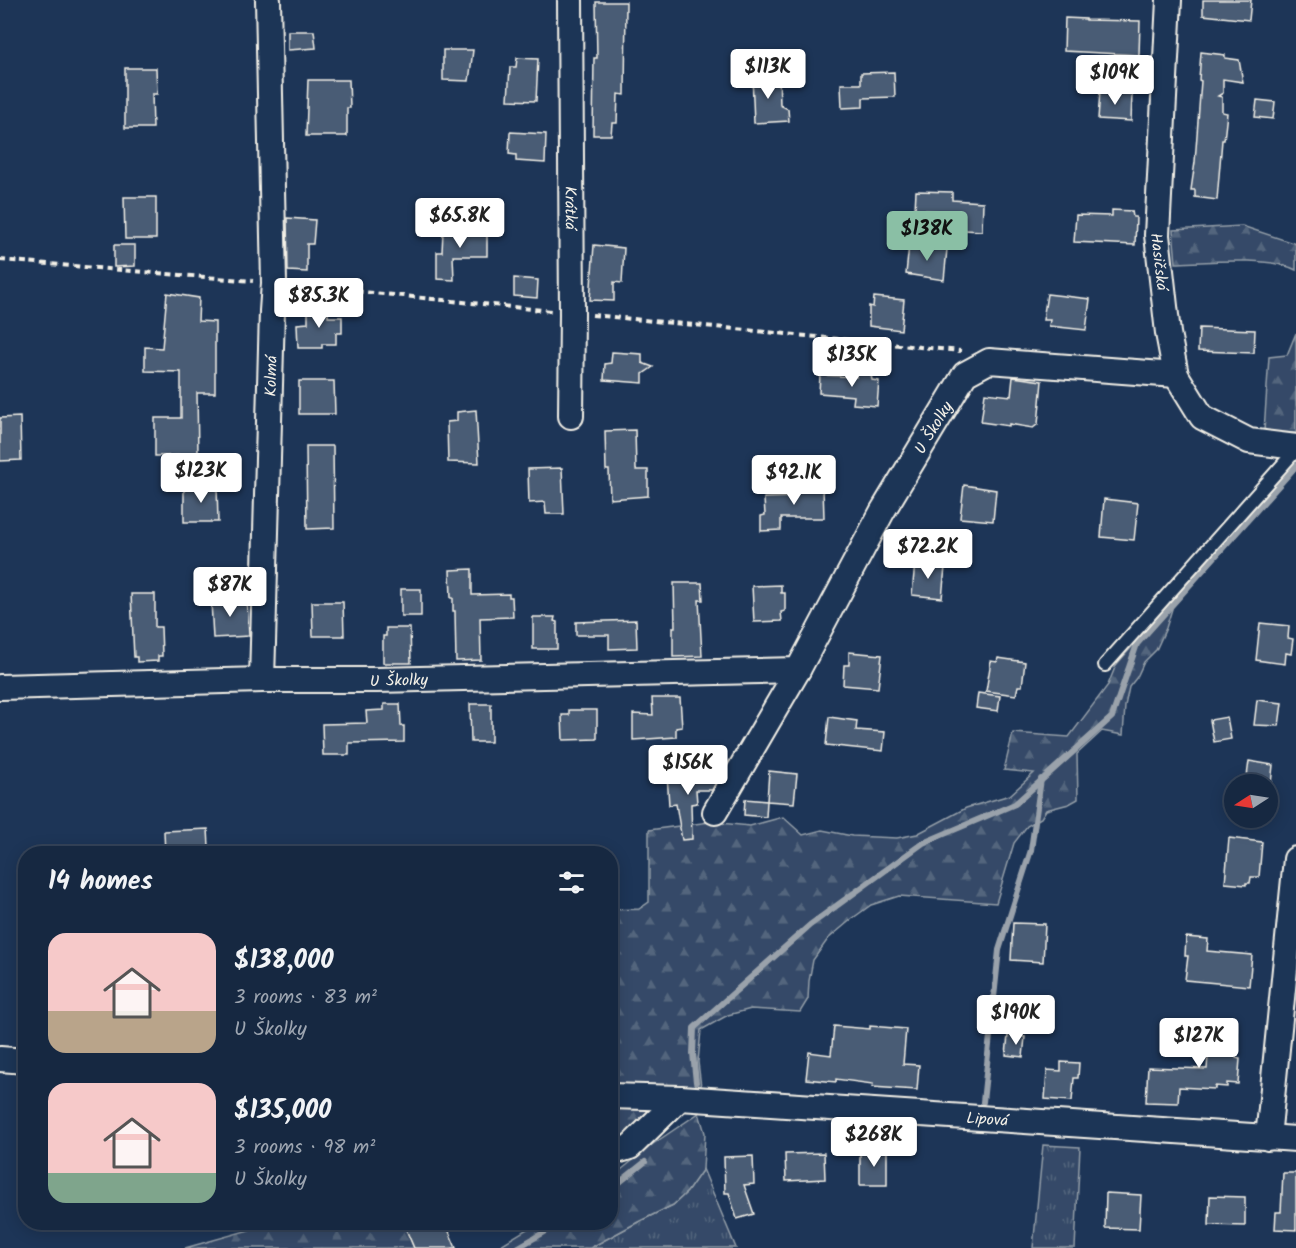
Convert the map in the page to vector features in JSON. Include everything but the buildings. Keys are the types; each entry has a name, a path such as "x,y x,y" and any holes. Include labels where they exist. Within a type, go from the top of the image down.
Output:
{"street":[{"name":"Kolmá","path":"262,680 274,283 268,0"},
{"name":"Krátká","path":"570,0 571,416"},
{"name":"Hasičská","path":"1169,0 1157,236 1168,333 1176,375 1202,417 1249,441 1296,449"},
{"path":"989,361 1176,375"},
{"name":"U Školky","path":"715,812 798,670 882,512 965,374 989,361"},
{"name":"U Školky","path":"0,687 798,670"},
{"path":"1268,1138 1296,859"},
{"path":"0,1059 18,1060"},
{"name":"Lipová","path":"618,1096 680,1098 1296,1139"},
{"path":"618,1151 630,1147 680,1098"}],"lane":[{"path":"1105,665 1296,449"}],"path":[{"path":"0,260 274,283 969,352 989,361"}],"green space":[{"path":"1242,226 1296,244 1296,270 1255,261 1176,263 1173,230"},
{"path":"1296,333 1296,433 1264,431 1269,357 1287,355"},
{"path":"1165,609 1172,609 1156,650 1144,662 1129,687 1123,735 1102,731 1077,754 1078,799 1069,804 1046,810 1041,818 1027,826 1014,843 996,903 899,896 871,905 828,939 813,960 808,999 800,1012 751,1009 728,1015 701,1030 698,1062 702,1095 618,1090 618,910 639,909 649,902 649,830 710,822 750,826 783,817 803,835 822,830 852,836 897,838 917,834 966,808 1010,795 1034,773 1004,770 1013,733 1069,737 1108,685 1116,665"},
{"path":"661,1106 622,1138 618,1138 618,1108"},
{"path":"699,1113 705,1133 703,1169 687,1192 673,1205 590,1248 496,1248 526,1230 618,1230 618,1172 653,1144"},
{"path":"1043,1145 1080,1147 1075,1248 1033,1248"},
{"path":"703,1169 736,1248 590,1248 673,1205 687,1192"},
{"path":"249,1230 406,1230 414,1248 185,1248"}],"waterway":[{"path":"696,1082 693,1054 694,1028 810,925 923,843 1015,804 1112,717 1137,644 1296,466"},
{"path":"983,1102 999,950 1031,850 1041,779"},
{"path":"618,1184 645,1162"},
{"path":"517,1248 548,1230"}]}
